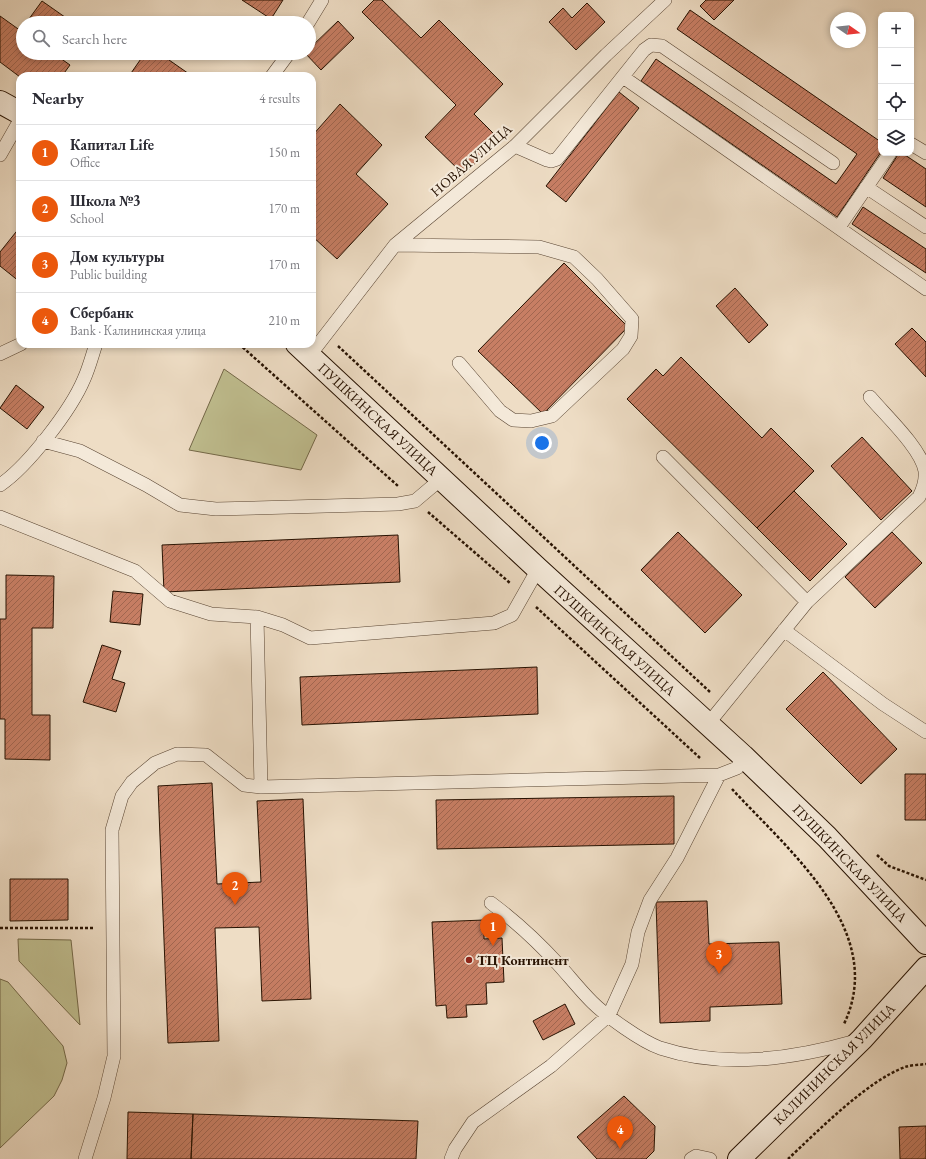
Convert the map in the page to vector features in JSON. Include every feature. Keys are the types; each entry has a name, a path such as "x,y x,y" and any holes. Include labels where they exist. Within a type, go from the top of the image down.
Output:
{"main road":[{"path":"0,102 16,111"},
{"name":"ПУШКИНСКАЯ УЛИЦА","path":"303,349 538,569 743,756 827,837 926,943"},
{"name":"КАЛИНИНСКАЯ УЛИЦА","path":"739,1159 862,1039 926,968"}],"lane":[{"path":"312,16 322,0"},
{"name":"НОВАЯ УЛИЦА","path":"316,341 326,335 395,245 515,146 606,55 665,0"},
{"path":"515,146 547,160 551,161 557,159 644,50 651,45 662,46 833,163"},
{"path":"275,72 284,60"},
{"path":"623,76 926,289"},
{"path":"0,155 16,127"},
{"path":"914,146 926,153"},
{"path":"839,227 888,156"},
{"path":"866,187 926,227"},
{"path":"395,245 539,247 574,257 597,279 632,319 631,336 623,349 552,416 531,421 513,420 500,412 459,363"},
{"path":"0,354 16,346"},
{"path":"0,485 12,477 57,425 84,380 95,348"},
{"path":"708,724 807,602 919,497 924,487 925,471 914,448 870,397"},
{"path":"43,441 80,451 146,485 180,505 216,509 398,504 415,501 441,479"},
{"path":"663,457 807,602"},
{"path":"0,517 135,571 170,601 211,614 257,617 282,625 310,638 494,623 512,615 538,569"},
{"path":"257,617 261,787"},
{"path":"784,630 883,704 926,732"},
{"path":"85,1159 104,1098 114,1056 112,830 122,796 132,782 142,772 155,763 177,754 206,755 244,785 261,787 719,775 737,768 743,756"},
{"path":"451,1159 454,1149 472,1122 551,1066 610,1015 632,964 638,932 650,900 677,858 719,775"},
{"path":"491,903 517,923 557,962 593,1003 627,1029 659,1047 712,1060 781,1058 826,1050 862,1039"},
{"path":"691,1159 696,1156 710,1159"}],"path":[{"path":"326,335 723,704"},
{"path":"243,348 524,596 719,775 817,881 835,908 850,942 856,978 850,1010 838,1037 826,1050"},
{"path":"872,851 889,866 926,880"},
{"path":"0,928 113,928"},
{"path":"788,1159 828,1122 879,1080 905,1067 926,1064"}],"shaded area":[{"path":"224,369 317,435 301,470 189,450"},
{"path":"18,939 71,940 80,1025 19,961"},
{"path":"0,979 8,982 63,1046 67,1063 62,1080 54,1096 0,1148"}],"building":[{"path":"242,0 283,0 273,16 266,16"},
{"path":"374,0 382,0 421,38 439,20 503,84 474,114 499,139 464,175 425,137 456,105 362,12"},
{"path":"706,0 734,0 714,20 700,6"},
{"path":"42,1 63,16 31,16"},
{"path":"587,3 605,22 576,50 549,22 563,8 572,18"},
{"path":"690,10 878,140 878,156 837,217 641,81 656,59 836,184 857,154 677,29"},
{"path":"0,16 16,27 16,60 63,60 70,65 65,72 16,72 16,74 0,62"},
{"path":"338,21 354,38 321,70 312,60 316,60 316,42"},
{"path":"140,60 169,60 186,72 132,72"},
{"path":"619,92 639,108 566,202 546,186"},
{"path":"340,104 382,145 356,174 388,204 337,259 316,240 316,131"},
{"path":"897,156 906,156 926,169 926,207 883,178"},
{"path":"863,207 926,249 926,273 852,224"},
{"path":"16,232 16,279 0,266 0,252"},
{"path":"564,263 628,327 543,414 478,351"},
{"path":"735,288 768,325 749,343 716,306"},
{"path":"912,328 926,342 926,377 895,344"},
{"path":"681,357 762,438 771,428 814,471 757,528 627,399 656,369 663,376"},
{"path":"16,385 44,407 27,429 0,408"},
{"path":"862,437 912,491 881,520 831,466"},
{"path":"794,491 847,544 810,581 757,528"},
{"path":"678,532 742,595 705,633 641,570"},
{"path":"892,532 922,563 875,608 845,577"},
{"path":"398,535 400,582 164,592 162,545"},
{"path":"6,575 54,576 53,628 32,628 32,715 50,715 50,760 5,759 5,719 0,719 0,619 6,619"},
{"path":"113,591 143,594 140,625 110,622"},
{"path":"102,645 121,651 112,679 125,683 116,712 83,702"},
{"path":"537,667 538,714 302,725 300,677"},
{"path":"823,672 897,749 861,784 786,709"},
{"path":"905,774 926,774 926,820 905,820"},
{"path":"212,783 217,884 261,882 257,801 303,799 311,999 262,1001 259,927 215,928 219,1041 168,1043 158,786"},
{"path":"674,796 674,844 437,849 436,800"},
{"path":"10,879 68,879 68,920 10,921"},
{"path":"707,901 709,944 779,942 782,1004 710,1007 710,1021 660,1023 656,902"},
{"name":"ТЦ Континент","path":"484,920 484,939 502,938 504,982 486,983 487,1004 466,1005 467,1017 447,1018 446,1005 436,1006 432,922"},
{"path":"565,1004 575,1024 543,1040 533,1021"},
{"path":"624,1096 655,1126 654,1151 646,1159 597,1159 577,1137"},
{"path":"128,1112 193,1114 191,1159 127,1159"},
{"path":"193,1114 418,1121 416,1159 191,1159"},
{"path":"926,1126 926,1159 900,1159 899,1127"}],"place":[{"name":"Школа №3","path":"235,905"},
{"name":"Капитал Life","path":"493,946"},
{"name":"ТЦ Континент","path":"469,960"},
{"name":"Дом культуры","path":"719,974"},
{"name":"Сбербанк","path":"620,1149"}]}
